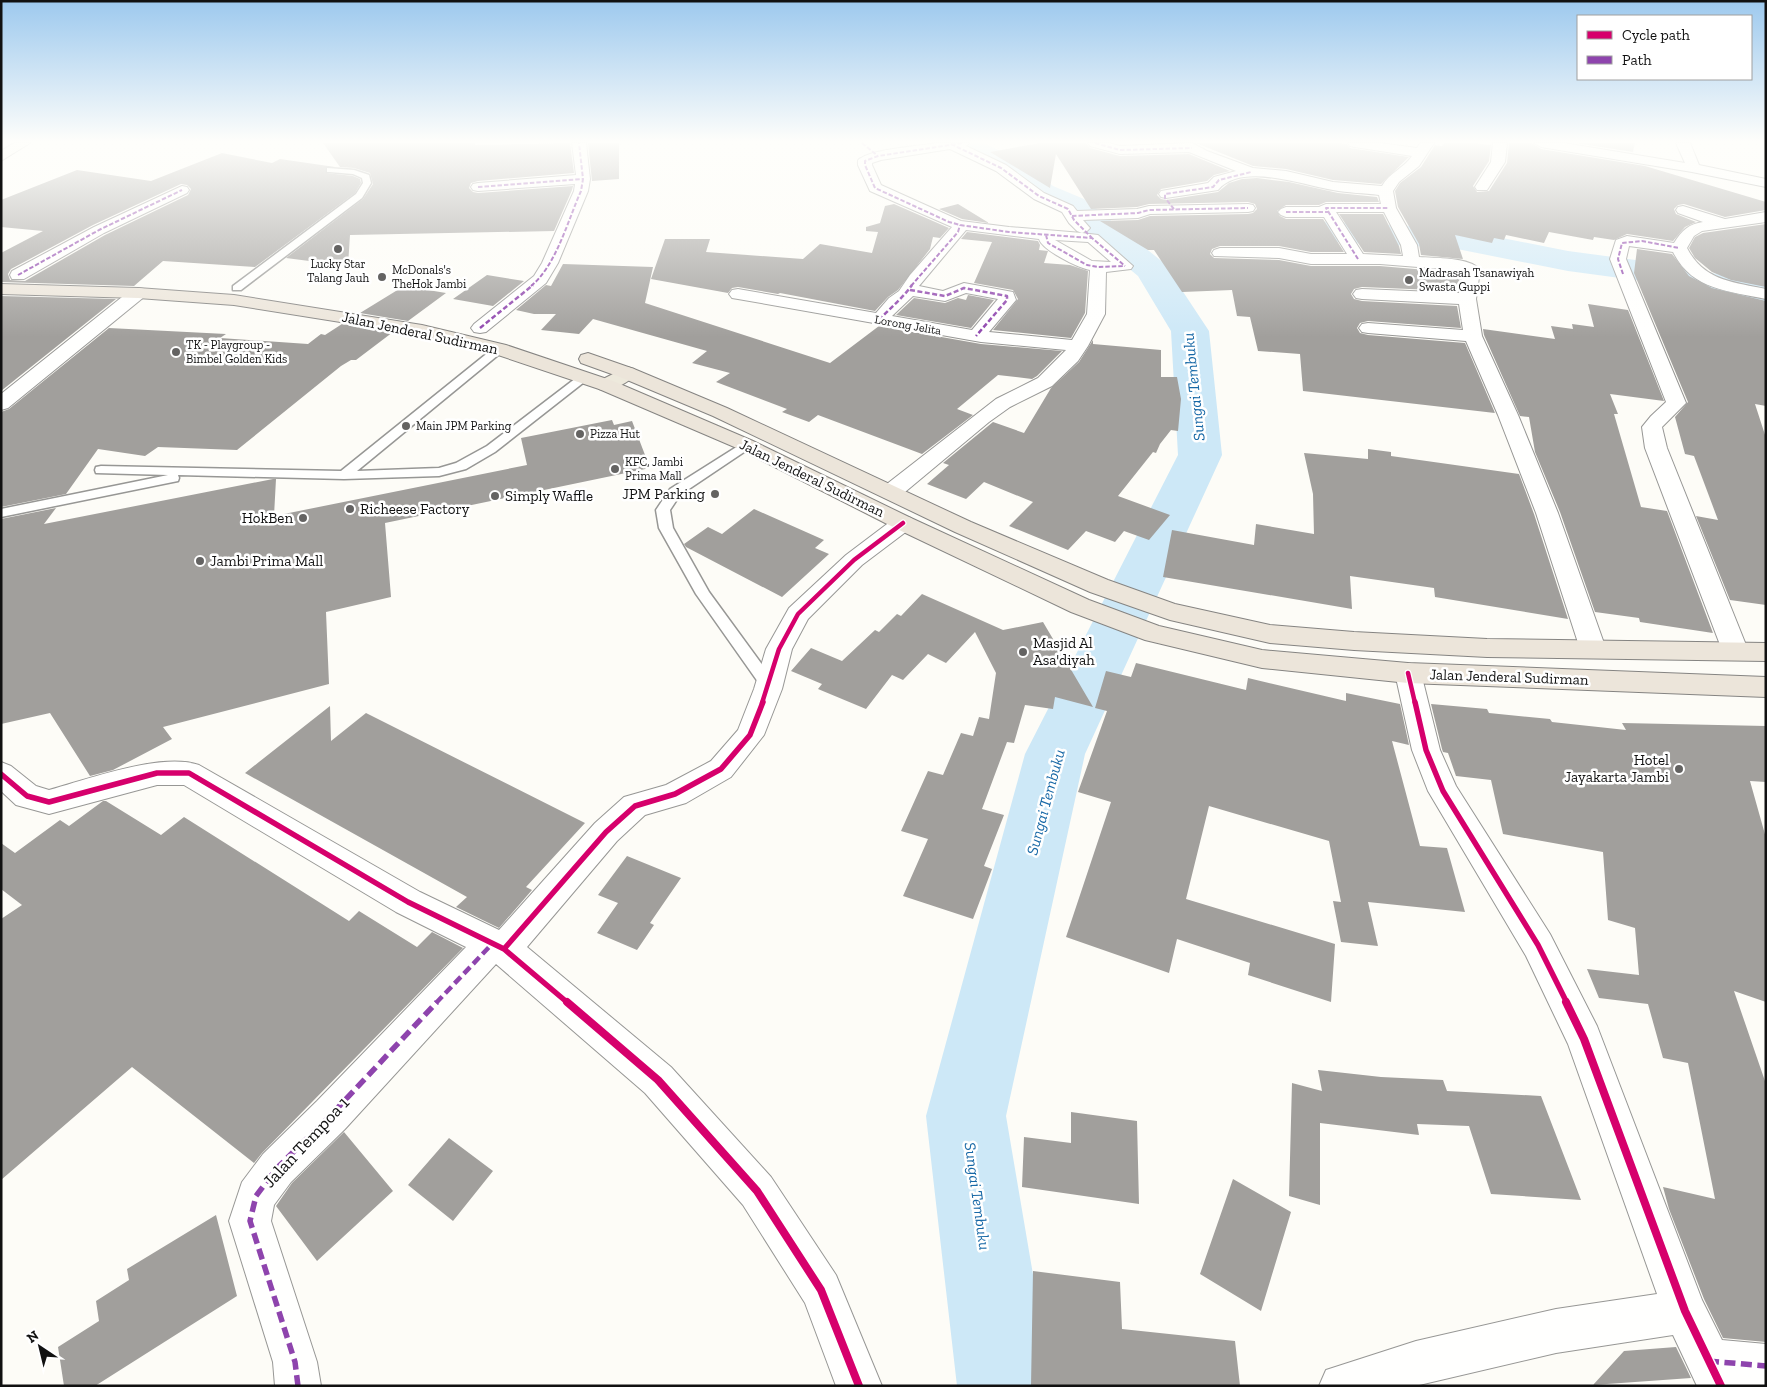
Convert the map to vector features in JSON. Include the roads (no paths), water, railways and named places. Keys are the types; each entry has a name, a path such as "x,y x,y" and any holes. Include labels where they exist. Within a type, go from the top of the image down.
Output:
{"highway":[{"name":"Jalan Jenderal Sudirman","path":"9,274 237,288 314,297 375,306 480,328 544,346 627,373 720,412 1099,586 1170,611 1270,634 1354,641 1487,648 1735,650 1766,652"},
{"name":"Jalan Jenderal Sudirman","path":"1,289 138,293 234,300 441,334 499,349 606,385 746,445 903,523 1080,606 1154,634 1262,659 1408,673 1766,687"},
{"path":"357,319 375,306"},
{"path":"1487,648 1503,678"}],"main road":[{"path":"606,385 627,373"}],"street":[{"path":"9,274 145,208"},
{"path":"480,328 540,279 564,233 574,208"},
{"path":"918,208 960,225 1046,235 1092,238"},
{"path":"1046,235 1048,242 1087,265 1098,267 1125,266 1092,238 1075,216 1065,208"},
{"path":"1075,216 1138,213 1174,208 1248,208"},
{"path":"1327,208 1358,259"},
{"path":"1372,208 1389,208 1409,245 1412,262"},
{"path":"1683,210 1759,232"},
{"path":"1286,212 1328,212"},
{"path":"1679,248 1688,233 1698,227 1766,217"},
{"path":"879,320 895,302 910,290 916,279 958,232 960,225"},
{"path":"1679,248 1627,241 1622,243 1620,266 1676,402 1652,426 1656,448 1735,650"},
{"path":"1679,248 1690,267 1695,271 1716,281 1766,294"},
{"path":"1220,253 1279,253 1302,258 1358,259 1458,265 1472,270 1467,299 1472,336 1508,415 1547,513 1593,649"},
{"path":"891,492 1003,403 1045,382 1075,351 1096,314 1098,267"},
{"path":"910,290 945,296 964,288 1007,296 1008,300 976,336"},
{"path":"1,404 138,293"},
{"name":"Lorong Jelita","path":"738,294 879,320 1075,351"},
{"path":"1362,294 1467,299"},
{"path":"1368,328 1472,336"},
{"name":"Jalan Tempoa 1","path":"298,1386 295,1362 250,1221 256,1196 277,1168 498,947 606,832 636,806 675,794 721,769 750,735 769,685 779,649 798,614 854,560 903,523"},
{"path":"1408,673 1426,750 1443,791 1538,945 1584,1039 1685,1312 1714,1373 1766,1366"},
{"path":"1,774 27,796 49,802 157,773 189,773 408,902 498,947 658,1080 757,1191 821,1290 859,1386"},
{"path":"1342,1386 1416,1363 1556,1331 1685,1312"}],"lane":[{"path":"237,288 343,208"},
{"path":"344,475 499,349"},
{"path":"101,470 344,475 439,472 461,466 491,449 584,378"},
{"path":"746,445 675,492 663,510 666,528 703,594 769,685"},
{"path":"1,513 204,472"}],"waterway":[{"name":"Sungai Tembuku","path":"1005,1386 966,1116 1055,754 1200,455 1190,331 1152,270 1075,208"},
{"path":"1270,229 1452,238 1568,261 1688,277 1766,297"}],"place":[{"name":"Lucky Star Talang Jauh","path":"338,249"},
{"name":"McDonals's TheHok Jambi","path":"382,277"},
{"name":"Madrasah Tsanawiyah Swasta Guppi","path":"1409,280"},
{"name":"TK - Playgroup - Bimbel Golden Kids","path":"176,352"},
{"name":"Main JPM Parking","path":"406,426"},
{"name":"Pizza Hut","path":"580,434"},
{"name":"KFC, Jambi Prima Mall","path":"615,469"},
{"name":"JPM Parking","path":"715,494"},
{"name":"Simply Waffle","path":"495,496"},
{"name":"Richeese Factory","path":"350,509"},
{"name":"HokBen","path":"303,518"},
{"name":"Jambi Prima Mall","path":"200,561"},
{"name":"Masjid Al Asa'diyah","path":"1023,652"},
{"name":"Hotel Jayakarta Jambi","path":"1679,769"}]}
